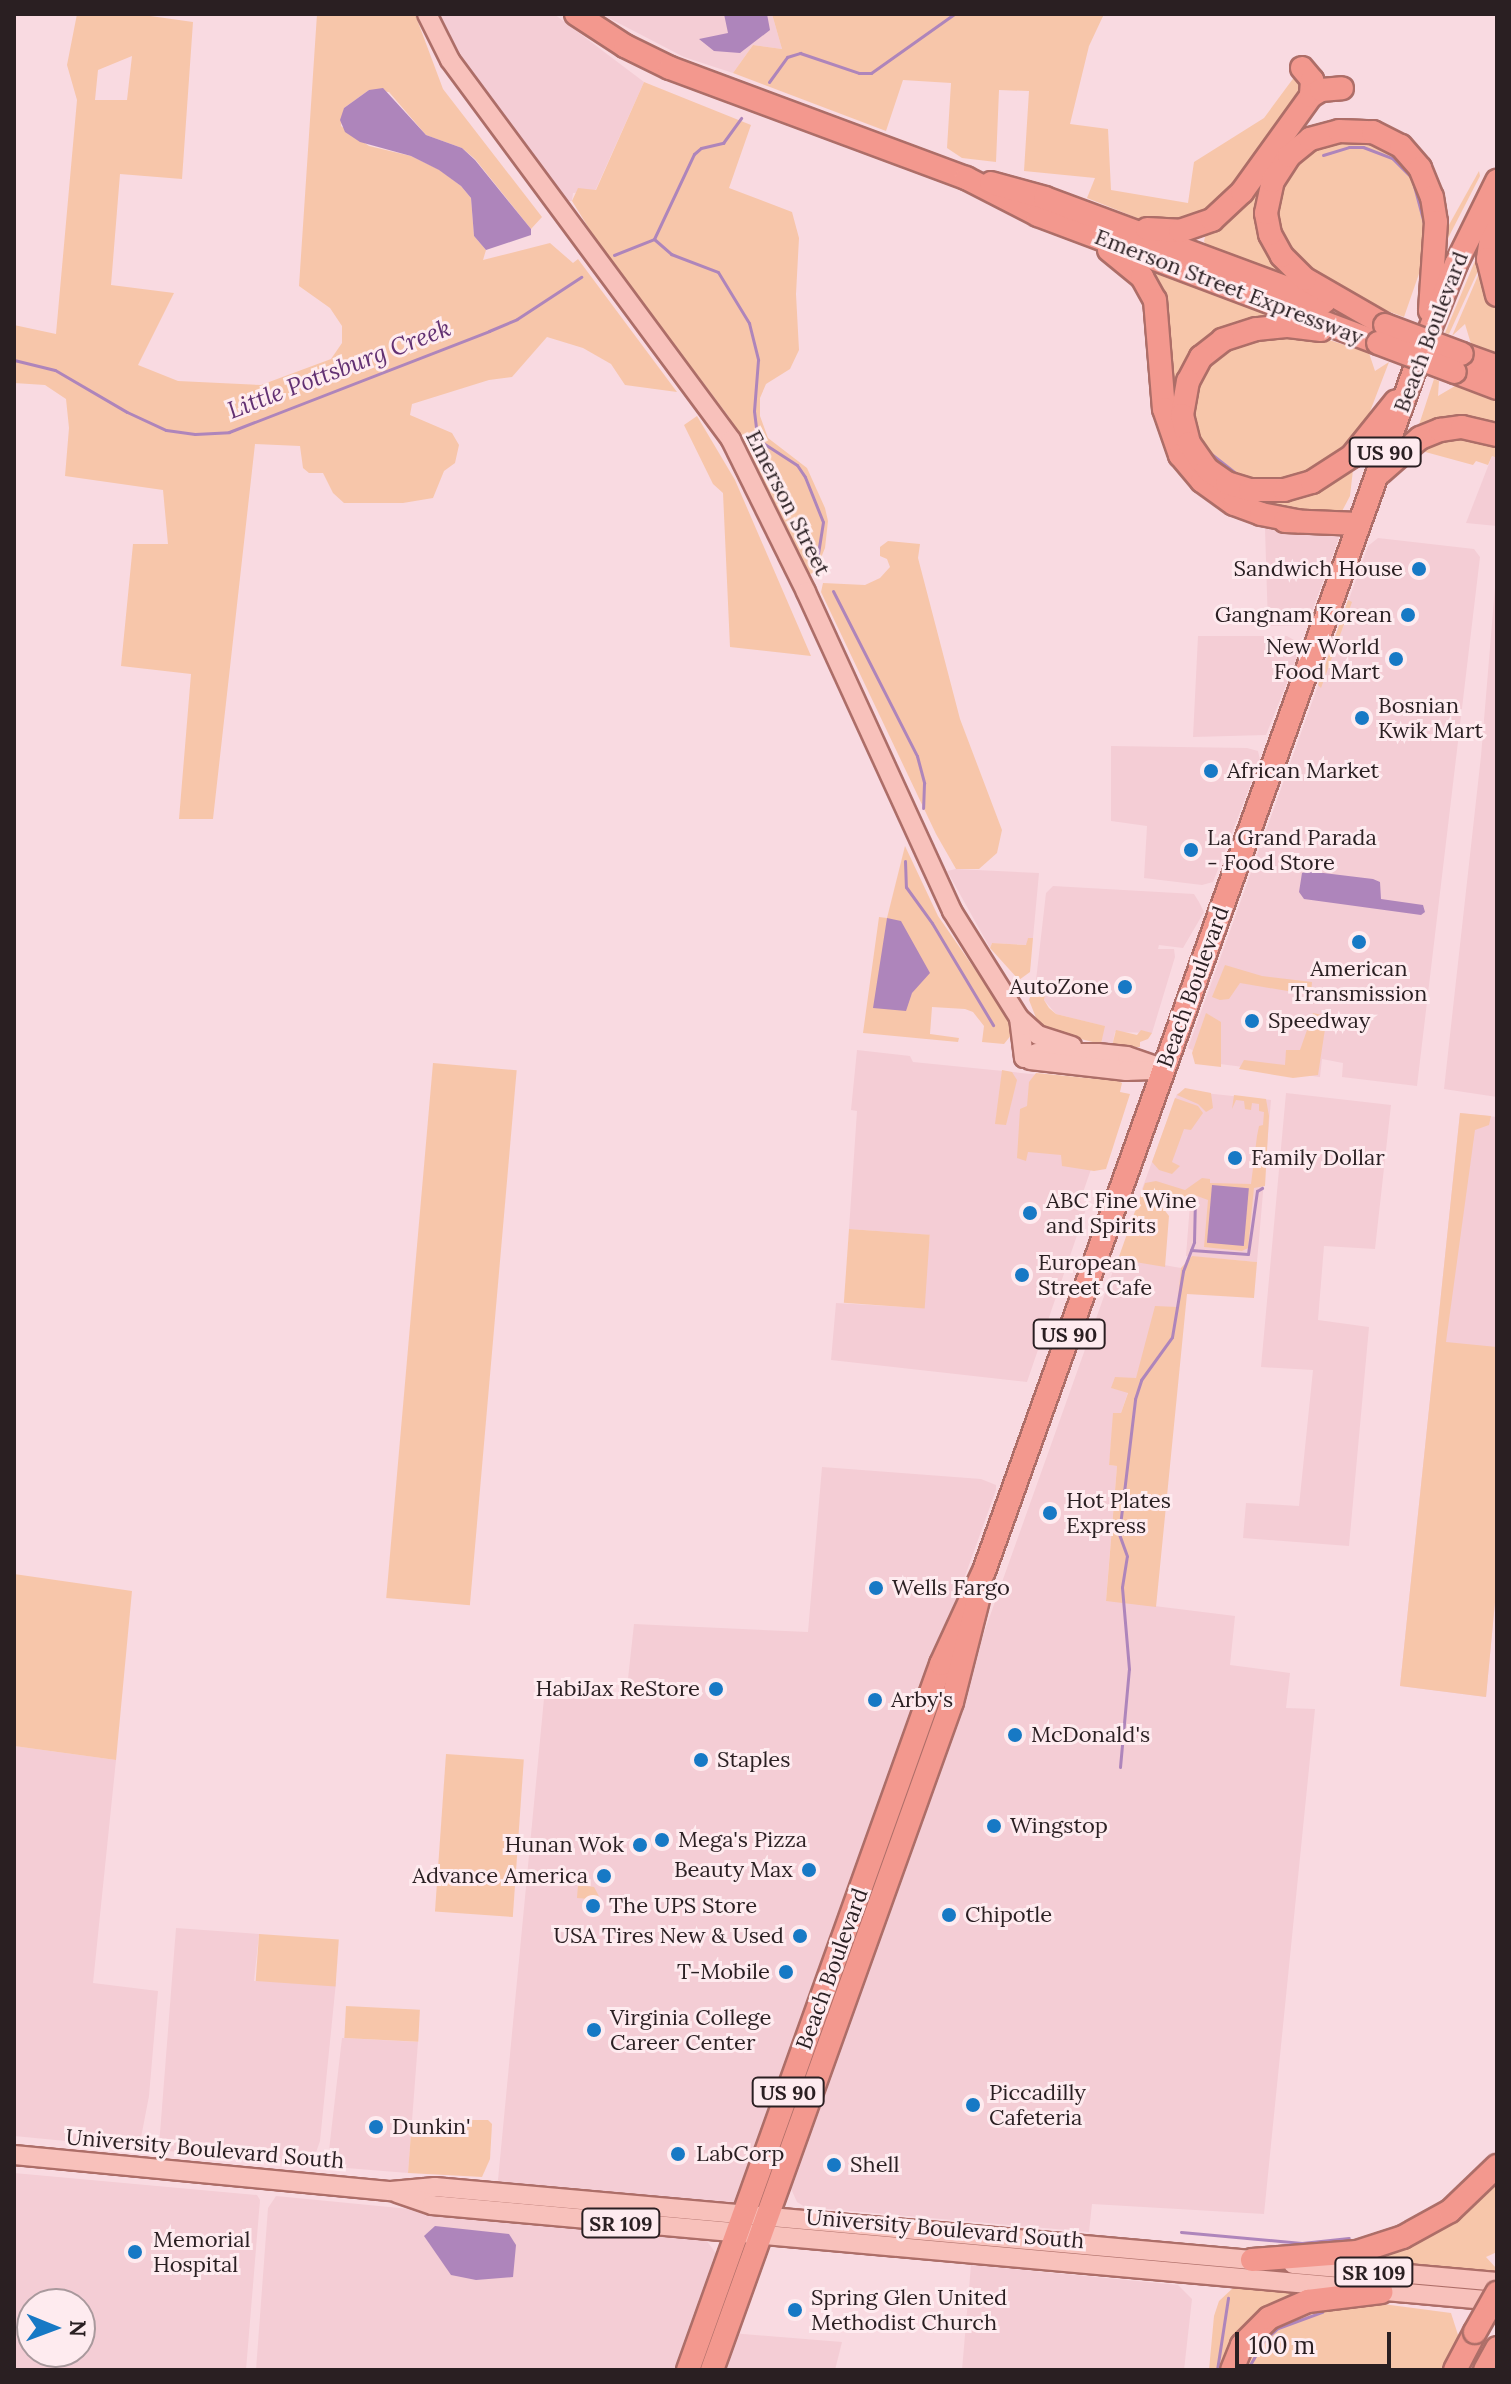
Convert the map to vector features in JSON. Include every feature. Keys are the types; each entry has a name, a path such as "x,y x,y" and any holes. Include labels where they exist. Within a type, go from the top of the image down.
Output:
{"highway":[{"name":"Emerson Street Expressway","path":"576,14 625,46 670,68 966,178 1015,189 1112,223 1459,363 1497,388"},
{"path":"1302,68 1312,80 1311,96"},
{"path":"1112,223 1171,231 1196,228 1212,220 1242,192 1311,96 1321,90 1342,88"},
{"path":"1382,334 1305,279 1282,256 1270,234 1266,213 1273,181 1289,156 1310,139 1339,131 1373,132 1401,146 1420,168 1432,197 1436,222 1428,334"},
{"name":"Emerson Street Expressway","path":"966,178 1017,206 1078,230 1382,334"},
{"name":"Beach Boulevard","path":"688,2370 941,1664 984,1571 1428,334 1456,264 1497,181"},
{"path":"1497,195 1488,259 1497,295"},
{"path":"1078,230 1127,263 1148,285 1157,310 1163,403 1171,437 1195,474 1228,512 1252,512 1289,521 1359,524"},
{"path":"1382,334 1286,326 1249,330 1223,340 1201,357 1185,389 1183,420 1192,449 1207,469 1232,485 1264,491 1298,487 1329,473 1352,456 1411,380"},
{"name":"Emerson Street Expressway","path":"1459,363 1497,367"},
{"path":"1376,477 1411,444 1431,433 1462,427 1497,435"},
{"name":"Beach Boulevard","path":"712,2370 952,1702 973,1628 984,1571"},
{"path":"1252,2260 1357,2252 1403,2237 1450,2211 1497,2166"},
{"path":"1232,2370 1242,2345 1269,2318 1308,2301 1381,2292"},
{"path":"1455,2370 1497,2293"},
{"path":"1488,2370 1497,2351"}],"main road":[{"name":"Emerson Street","path":"427,14 450,60 731,440 806,592 952,911 1019,1018 1024,1058"},
{"path":"1019,1018 1038,1035 1098,1053"},
{"path":"1024,1058 1037,1053 1098,1053 1127,1056 1164,1069"},
{"path":"1024,1058 1039,1063 1126,1071 1164,1069"},
{"name":"University Boulevard South","path":"14,2155 391,2191 432,2205 1252,2260 1497,2282"},
{"name":"University Boulevard South","path":"763,2228 1381,2292 1497,2301"}],"shaded area":[{"path":"77,14 136,14 193,22 182,179 120,174 111,285 174,293 138,365 178,381 261,385 331,359 342,343 342,326 330,308 299,286 317,14 415,14 443,89 542,217 531,229 475,159 462,148 426,135 389,92 369,90 344,108 341,126 369,146 411,156 440,170 461,186 471,198 474,236 486,250 483,260 550,243 573,263 578,259 677,392 625,385 611,364 583,348 547,337 512,377 489,380 412,404 410,415 452,433 459,445 455,463 444,471 433,498 403,503 344,503 333,493 323,473 309,473 303,468 300,446 255,444 213,819 179,819 191,674 121,666 133,544 168,544 163,490 65,476 69,428 66,399 45,385 14,383 14,325 56,334 77,100 67,65","holes":["132,56 127,100 95,100 98,70"]},
{"path":"437,14 554,14 644,82 595,191 573,193 572,201 560,201 462,62"},
{"path":"601,14 772,14 782,49 753,45 733,73 684,57"},
{"path":"724,14 767,14 770,30 740,53 714,51 699,39 728,33"},
{"path":"772,14 1104,14 1089,46 1070,124 1108,129 1111,190 1188,203 1194,162 1264,118 1295,76 1304,87 1230,194 1209,216 1185,221 1142,220 1087,198 1095,178 1024,171 1029,91 999,90 996,162 962,158 947,148 951,83 903,80 886,131 733,73 753,45 782,49"},
{"path":"644,82 751,125 729,188 792,212 799,238 796,294 799,350 790,369 766,384 760,398 760,416 768,438 807,468 825,508 828,521 825,548 815,572 808,575 729,417 598,243 572,201 578,188 596,190"},
{"path":"383,88 426,135 462,148 475,160 531,229 531,235 486,250 474,236 471,198 461,186 439,170 411,156 360,142 345,132 340,120 344,108 369,90"},
{"path":"1365,138 1406,159 1427,205 1422,265 1404,317 1365,303 1305,272 1280,233 1279,190 1299,159 1319,143"},
{"path":"1479,171 1480,176 1444,246 1440,241"},
{"path":"1258,182 1262,185 1279,266 1274,270 1207,249 1204,241 1206,233"},
{"path":"1477,256 1481,257 1478,271 1449,334 1445,333"},
{"path":"1157,271 1271,316 1268,322 1240,327 1216,337 1198,351 1185,372 1178,395 1177,419 1185,447 1197,465 1230,490 1269,496 1319,485 1354,461 1350,496 1340,515 1284,514 1253,508 1223,493 1189,461 1176,436 1169,410 1164,318 1150,277 1150,272"},
{"path":"1480,271 1497,304 1497,354 1471,344 1465,324 1452,336"},
{"path":"1314,335 1369,353 1375,371 1389,362 1366,422 1345,452 1300,481 1240,483 1197,448 1192,436 1195,375 1236,341"},
{"path":"1434,379 1439,381 1438,396 1455,386 1497,402 1497,430 1416,434"},
{"path":"697,416 735,480 811,656 730,647 723,493 713,484 684,425"},
{"path":"1447,435 1497,440 1497,458 1492,456 1488,465 1476,461 1473,465 1418,450"},
{"path":"1492,456 1497,458 1497,526 1466,523"},
{"path":"1331,527 1339,538 1307,625 1268,626 1265,528"},
{"path":"1378,538 1474,549 1480,557 1417,1086 1342,1077 1343,1063 1322,1059 1320,1077 1197,1061 1198,1053 1188,1048 1368,546"},
{"path":"888,541 920,544 918,558 960,719 1002,830 997,853 979,869 956,869 936,834 821,592 823,583 865,585 880,578 890,567 887,559 880,556 880,547"},
{"path":"1497,563 1497,1097 1444,1089 1481,756"},
{"path":"1348,600 1352,602 1321,688 1318,685"},
{"path":"1198,636 1287,636 1299,643 1300,650 1266,735 1193,737"},
{"path":"1111,746 1247,748 1258,751 1260,760 1213,882 1202,885 1144,878 1147,826 1111,821"},
{"path":"905,846 938,916 1012,1023 1012,1034 1004,1044 982,1042 984,1026 973,1012 965,1009 932,1007 930,1034 959,1038 958,1042 863,1033 879,917 887,918"},
{"path":"947,871 1039,873 1033,938 1028,938 1027,945 992,943 990,948"},
{"path":"1307,871 1373,879 1380,882 1381,899 1423,905 1425,912 1421,915 1304,899 1299,892 1302,873"},
{"path":"1053,886 1194,894 1204,912 1183,948 1159,945 1158,949 1174,949 1175,957 1152,1033 1115,1032 1112,1046 1101,1044 1104,1026 1056,1014 1044,1000 1047,984 1035,989 1046,893"},
{"path":"887,918 901,921 930,973 912,993 906,1011 873,1008"},
{"path":"1028,938 1033,938 1030,972 1019,980 990,948 992,943 1026,945"},
{"path":"1225,965 1262,976 1312,982 1311,995 1240,983 1229,999 1220,1000 1212,997"},
{"path":"1048,984 1044,1000 1049,1008 1056,1014 1105,1026 1101,1044 1048,1031 1038,1023 1029,1000 1033,989"},
{"path":"1206,1013 1221,1022 1221,1067 1195,1064 1192,1053"},
{"path":"1313,1013 1327,1016 1318,1075 1293,1078 1239,1069 1244,1060 1285,1065 1286,1050 1300,1050"},
{"path":"1116,1030 1137,1035 1141,1030 1152,1033 1140,1042 1140,1047 1119,1047 1112,1046"},
{"path":"857,1050 910,1056 913,1062 1121,1083 1080,1201 1086,1209 1027,1382 831,1360 836,1303 921,1308 930,1235 849,1229 857,1111 851,1110"},
{"path":"433,1063 517,1070 470,1605 386,1598"},
{"path":"1002,1070 1012,1072 1017,1080 1006,1125 995,1124"},
{"path":"1036,1073 1122,1083 1120,1092 1130,1094 1106,1169 1094,1171 1062,1166 1061,1155 1028,1152 1026,1161 1017,1158 1020,1109 1027,1106 1029,1082"},
{"path":"1185,1088 1211,1093 1213,1108 1206,1112 1198,1104 1177,1095"},
{"path":"1185,1091 1271,1100 1257,1262 1186,1256 1190,1204 1142,1189 1177,1094"},
{"path":"1286,1093 1391,1105 1375,1249 1324,1246 1318,1320 1369,1327 1349,1546 1243,1538 1246,1503 1299,1506 1313,1370 1261,1367"},
{"path":"1234,1095 1266,1099 1269,1116 1265,1186 1254,1188 1248,1248 1242,1251 1204,1247 1208,1200 1197,1196 1189,1202 1181,1197 1162,1195 1157,1200 1169,1216 1165,1267 1123,1260 1121,1265 1116,1265 1145,1183 1156,1181 1185,1190 1202,1178 1210,1179 1210,1183 1251,1184 1257,1136 1259,1126 1263,1125 1264,1112 1259,1111 1259,1104 1252,1103 1251,1110 1245,1109 1244,1101 1236,1100 1232,1109"},
{"path":"1175,1098 1198,1106 1203,1113 1191,1130 1184,1129 1172,1162 1180,1166 1172,1174 1159,1170 1152,1162"},
{"path":"1460,1113 1497,1117 1497,1581 1486,1697 1400,1686"},
{"path":"1460,1113 1491,1116 1489,1125 1475,1130 1446,1342 1497,1347 1497,1581 1486,1697 1400,1686"},
{"path":"1212,1185 1249,1188 1244,1246 1207,1243"},
{"path":"849,1229 930,1235 925,1308 844,1303"},
{"path":"1192,1256 1257,1262 1254,1298 1187,1294 1156,1607 1106,1601 1117,1466 1109,1465 1113,1413 1121,1413 1128,1393 1111,1388 1115,1377 1136,1378 1155,1306 1177,1307 1181,1268"},
{"path":"1118,1257 1181,1268 1177,1308 1136,1379 1112,1388 1128,1392 1121,1413 1114,1413 1109,1465 1117,1466 1106,1600 1235,1616 1230,1665 1290,1673 1286,1708 1315,1709 1264,2214 1092,2204 1089,2232 805,2207 797,2202 788,2182"},
{"path":"822,1467 981,1479 996,1485 996,1490 738,2206 507,2188 498,2180 545,1688 626,1697 634,1624 808,1632"},
{"path":"14,1574 132,1591 116,1760 14,1746"},
{"path":"14,1746 116,1760 93,1983 158,1991 149,2096 139,2148 14,2136"},
{"path":"446,1754 524,1759 513,1917 435,1912"},
{"path":"578,1885 594,1887 601,1900 577,1898"},
{"path":"176,1928 259,1934 254,1981 336,1982 320,2141 312,2164 168,2151 159,2146"},
{"path":"259,1934 339,1940 336,1986 256,1981"},
{"path":"346,2006 420,2010 418,2042 344,2038"},
{"path":"342,2038 418,2042 408,2173 334,2167 328,2159"},
{"path":"412,2120 488,2120 492,2124 490,2159 482,2177 408,2173"},
{"path":"1497,2172 1497,2252 1486,2257 1496,2268 1494,2272 1349,2260"},
{"name":"Memorial Hospital","path":"14,2173 257,2195 260,2200 246,2370 14,2370"},
{"path":"276,2196 697,2237 706,2240 718,2256 680,2370 256,2370 268,2208"},
{"path":"435,2226 509,2234 516,2245 513,2277 476,2280 451,2275 424,2236"},
{"path":"971,2265 1178,2285 1192,2299 1184,2370 962,2370"},
{"path":"1233,2288 1311,2294 1285,2304 1227,2370 1209,2370 1214,2316 1219,2301"},
{"path":"1360,2301 1451,2313 1459,2338 1441,2370 1238,2370 1240,2361 1284,2316"},
{"path":"731,2333 842,2342 835,2370 718,2370"}],"waterway":[{"name":"Little Pottsburg Creek","path":"769,82 787,57 800,53 859,73 871,73 954,14"},
{"name":"Little Pottsburg Creek","path":"614,255 654,239 694,154 701,148 723,143 741,118"},
{"path":"1323,155 1349,147 1363,147 1392,158 1412,178 1425,227"},
{"path":"654,239 671,254 718,272 749,323 758,360 754,411 757,434 763,443 797,465 805,477 823,522 817,561"},
{"name":"Little Pottsburg Creek","path":"14,360 55,370 127,412 166,430 195,434 229,432 517,319 581,277"},
{"path":"1338,452 1344,447"},
{"path":"1210,453 1238,475"},
{"path":"833,591 917,756 924,783 923,808"},
{"path":"905,861 906,887 932,923 993,1025"},
{"path":"1191,1250 1248,1254 1257,1191 1262,1188"},
{"path":"1120,1767 1129,1669 1122,1587 1127,1556 1119,1534 1135,1399 1141,1380 1172,1337 1183,1271 1194,1242 1195,1197"},
{"path":"1181,2232 1302,2243 1349,2238"},
{"path":"1217,2370 1228,2298"},
{"path":"1247,2370 1264,2340 1278,2328 1322,2312"}],"place":[{"name":"Sandwich House","path":"1419,569"},
{"name":"Gangnam Korean","path":"1408,615"},
{"name":"New World Food Mart","path":"1396,659"},
{"name":"Bosnian Kwik Mart","path":"1362,718"},
{"name":"African Market","path":"1211,771"},
{"name":"La Grand Parada - Food Store","path":"1191,850"},
{"name":"American Transmission","path":"1359,942"},
{"name":"AutoZone","path":"1125,987"},
{"name":"Speedway","path":"1252,1021"},
{"name":"Family Dollar","path":"1235,1158"},
{"name":"ABC Fine Wine and Spirits","path":"1030,1213"},
{"name":"European Street Cafe","path":"1022,1275"},
{"name":"Hot Plates Express","path":"1050,1513"},
{"name":"Wells Fargo","path":"876,1588"},
{"name":"HabiJax ReStore","path":"716,1689"},
{"name":"Arby's","path":"875,1700"},
{"name":"McDonald's","path":"1015,1735"},
{"name":"Staples","path":"701,1760"},
{"name":"Wingstop","path":"994,1826"},
{"name":"Mega's Pizza","path":"662,1840"},
{"name":"Hunan Wok","path":"640,1845"},
{"name":"Beauty Max","path":"809,1870"},
{"name":"Advance America","path":"604,1876"},
{"name":"The UPS Store","path":"593,1906"},
{"name":"Chipotle","path":"949,1915"},
{"name":"USA Tires New & Used","path":"800,1936"},
{"name":"T-Mobile","path":"786,1972"},
{"name":"Virginia College Career Center","path":"594,2030"},
{"name":"Piccadilly Cafeteria","path":"973,2105"},
{"name":"Dunkin'","path":"376,2127"},
{"name":"LabCorp","path":"678,2154"},
{"name":"Shell","path":"834,2165"},
{"name":"Memorial Hospital","path":"135,2252"},
{"name":"Spring Glen United Methodist Church","path":"795,2310"}]}
